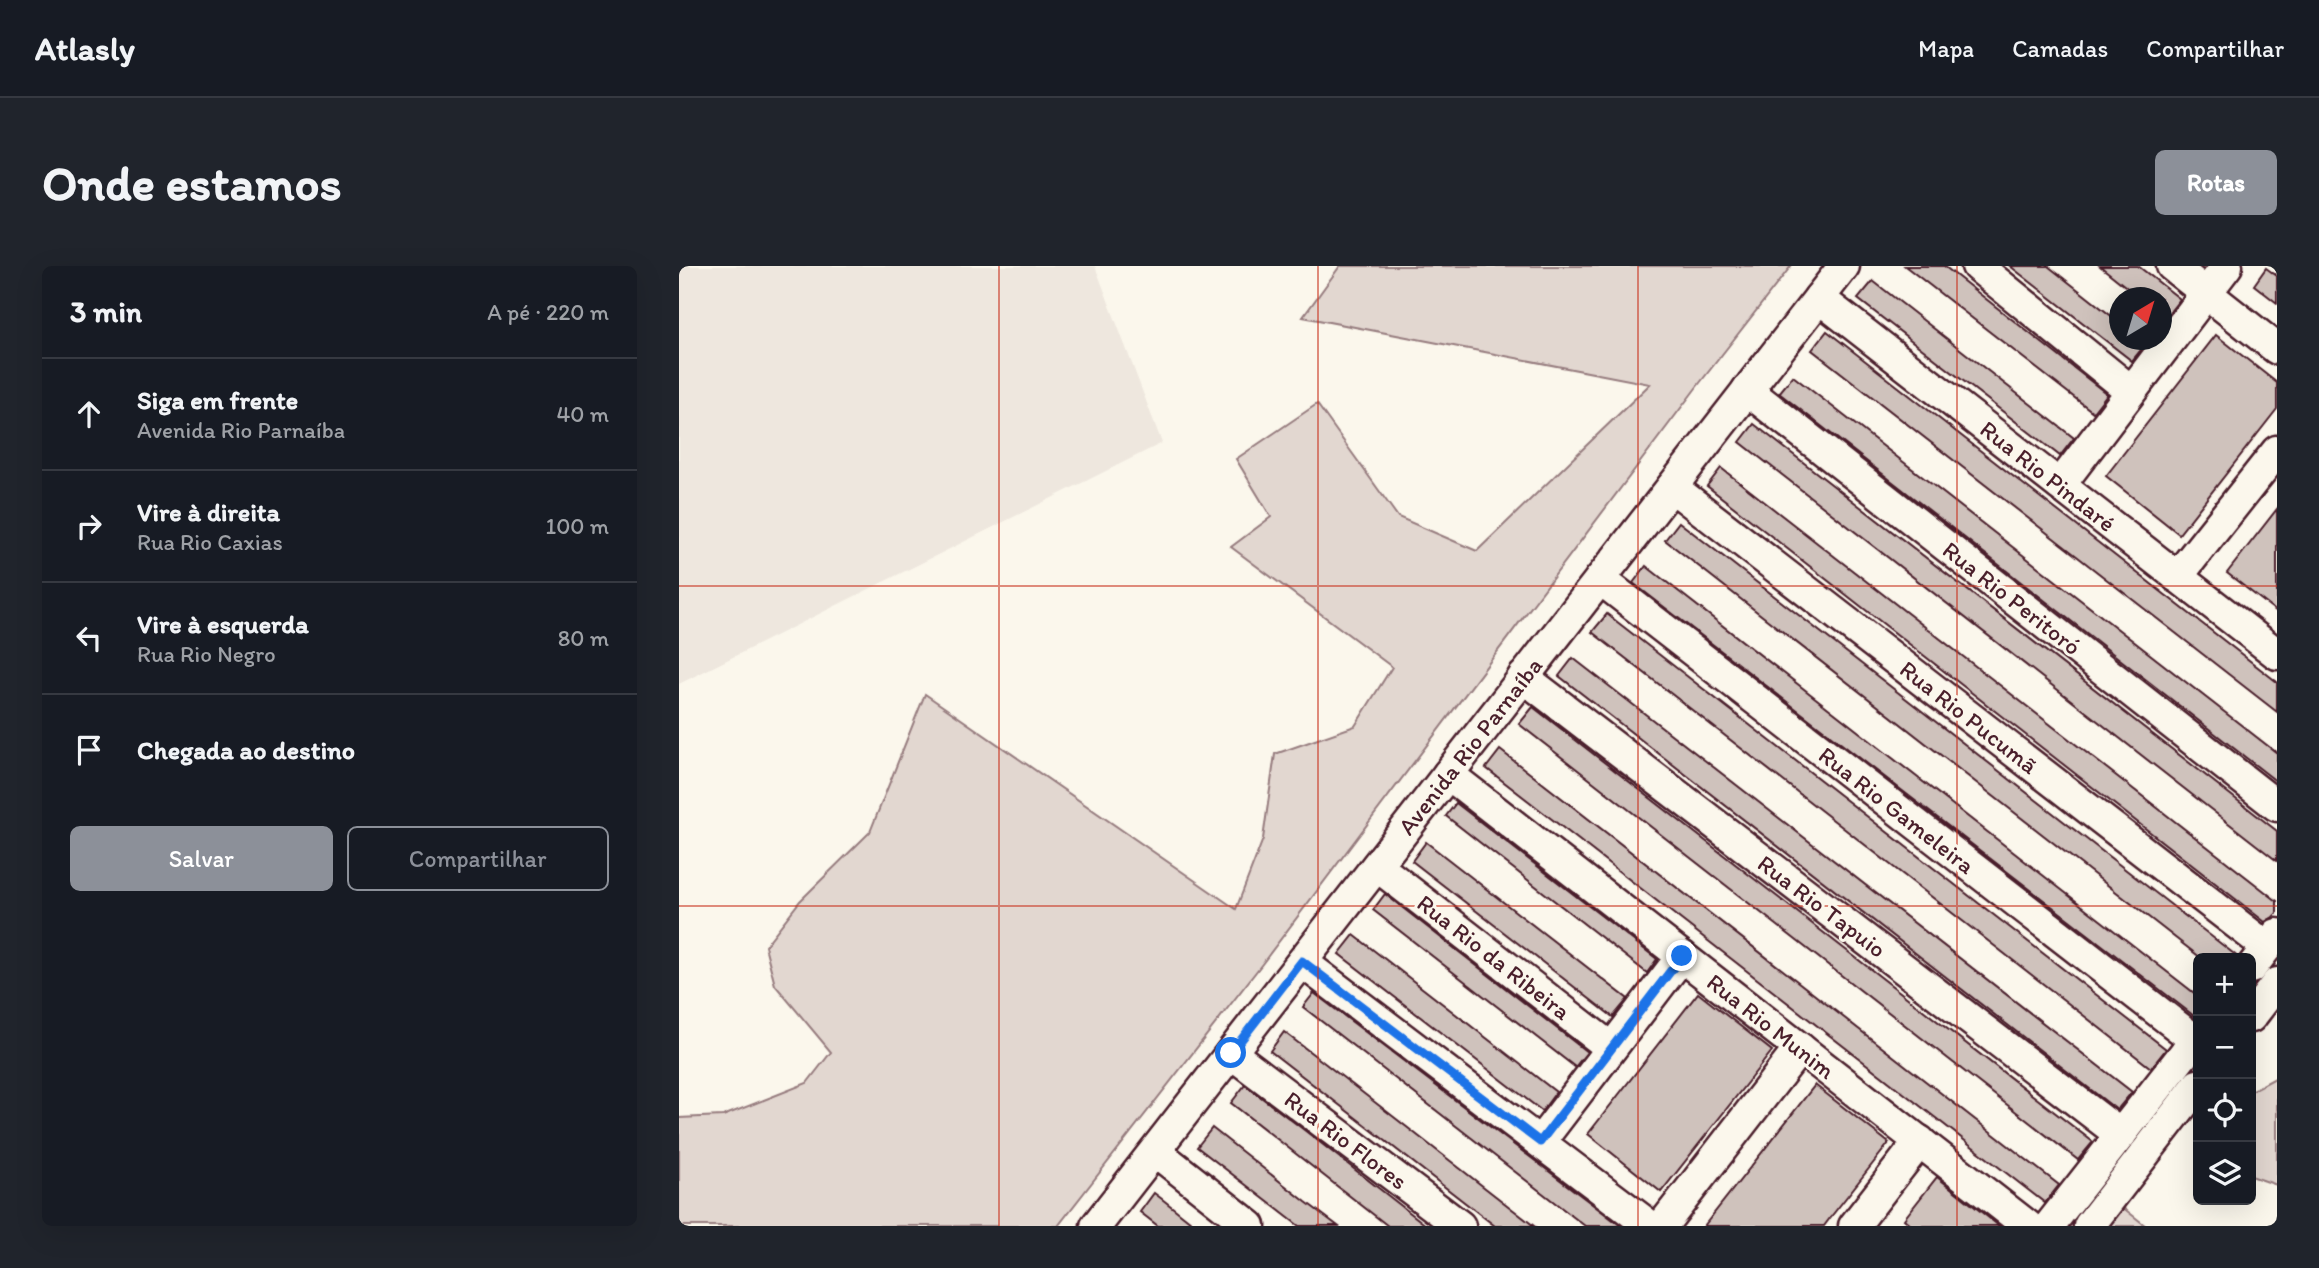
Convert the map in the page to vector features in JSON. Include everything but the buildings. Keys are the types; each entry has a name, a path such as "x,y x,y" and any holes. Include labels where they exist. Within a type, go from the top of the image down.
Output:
{"street":[{"name":"Avenida Rio Parnaíba","path":"1096,1226 1844,266"},
{"path":"1977,266 2131,391"},
{"path":"2172,266 2277,349"},
{"path":"2060,485 2227,266"},
{"name":"Rua Rio Pindaré","path":"1819,298 2277,654"},
{"name":"Rua Rio Peritoró","path":"1747,390 2277,806"},
{"path":"2177,577 2277,451"},
{"name":"Rua Rio Pucumã","path":"1672,487 2265,950"},
{"name":"Rua Rio Gameleira","path":"1600,579 2193,1036"},
{"name":"Rua Rio Tapuio","path":"1523,677 2121,1135"},
{"name":"Rua Rio Munim","path":"1448,774 2028,1226"},
{"name":"Rua Rio da Ribeira","path":"1377,866 1611,1048"},
{"path":"1540,1142 1682,956"},
{"path":"1302,961 1650,1226"},
{"path":"2252,1016 2277,983"},
{"path":"2049,1226 2193,1042"},
{"path":"1662,1226 1800,1048"},
{"name":"Rua Rio Flores","path":"1231,1053 1460,1226"},
{"path":"2088,1226 2193,1091"},
{"path":"1854,1226 1920,1141"},
{"path":"1155,1151 1250,1226"}],"shaded area":[{"path":"679,266 1095,266 1162,443 679,684"},
{"path":"1340,266 1791,266 1262,964 1058,1226 679,1226 679,1118 723,1116 807,1083 831,1052 775,985 765,946 800,901 870,832 925,694 1236,909 1263,839 1275,754 1355,726 1392,667 1231,547 1271,517 1236,459 1317,404 1398,517 1477,551 1650,384 1303,317"},
{"path":"2277,1077 2277,1185 2256,1178 2256,1088"},
{"path":"2117,1203 2146,1226 2100,1226"}],"route":[{"path":"1231,1053 1302,961 1540,1142 1682,956"}]}
